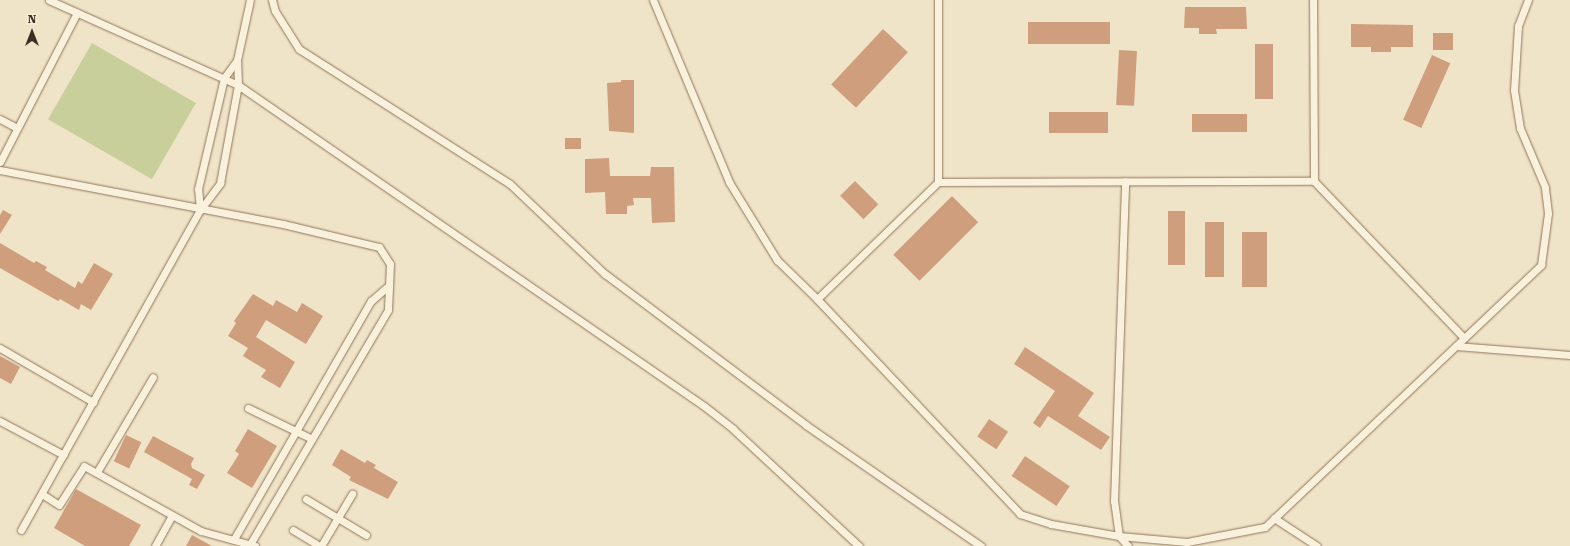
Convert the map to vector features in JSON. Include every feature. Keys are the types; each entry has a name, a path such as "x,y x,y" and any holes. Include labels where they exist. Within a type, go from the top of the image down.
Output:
{"lane":[{"path":"49,0 238,85 704,406 733,429 859,546"},
{"path":"21,530 200,210 220,183 238,85 237,60 250,0"},
{"path":"272,0 275,11 299,49 510,184 605,274 806,426 981,546"},
{"path":"653,0 729,182 777,260 817,299 1020,514 1052,524 1119,536 1190,544 1265,527 1541,265 1548,213 1545,187 1520,128 1514,90 1518,26 1528,0"},
{"path":"938,0 938,182"},
{"path":"1313,0 1314,181 1464,338"},
{"path":"0,162 77,13"},
{"path":"200,210 198,188 224,78 237,60"},
{"path":"0,119 17,128"},
{"path":"0,170 200,210 283,224 379,247 390,264 387,287 388,310 312,439 253,545 201,531 84,466 59,505 42,494"},
{"path":"1125,181 1114,500 1119,536 1128,546"},
{"path":"817,299 938,182 1314,181"},
{"path":"234,539 371,301 387,287"},
{"path":"1456,346 1570,355"},
{"path":"0,348 93,402"},
{"path":"97,472 153,377"},
{"path":"248,408 312,439"},
{"path":"0,421 64,455"},
{"path":"293,530 321,546 352,494"},
{"path":"306,499 366,535"},
{"path":"155,546 172,515"},
{"path":"1274,518 1316,546"}],"green space":[{"path":"92,43 196,103 152,179 48,119"}],"building":[{"path":"1185,7 1246,7 1247,29 1216,29 1217,34 1199,34 1199,28 1184,28"},
{"path":"1028,22 1110,22 1110,44 1028,44"},
{"path":"1351,24 1413,25 1413,47 1391,47 1391,52 1371,52 1371,47 1351,47"},
{"path":"883,29 908,52 856,108 831,85"},
{"path":"1433,33 1453,33 1453,50 1433,50"},
{"path":"1255,44 1273,44 1273,99 1255,99"},
{"path":"1119,50 1137,51 1134,106 1116,105"},
{"path":"1432,55 1450,63 1421,128 1403,120"},
{"path":"621,80 634,80 634,133 609,131 607,83 621,82"},
{"path":"1049,112 1108,112 1108,133 1049,133"},
{"path":"1192,114 1247,114 1247,132 1192,132"},
{"path":"565,138 581,138 581,149 565,149"},
{"path":"609,158 610,176 650,176 651,167 674,167 675,222 652,223 651,198 633,198 634,205 627,206 627,214 606,214 605,192 585,193 585,159"},
{"path":"855,181 878,204 863,219 840,196"},
{"path":"952,196 978,222 919,281 893,255"},
{"path":"3,210 12,215 0,234 0,215"},
{"path":"1168,211 1185,211 1185,265 1168,265"},
{"path":"1205,222 1224,222 1224,277 1205,277"},
{"path":"1242,232 1267,232 1267,287 1242,287"},
{"path":"0,243 34,263 36,261 47,267 45,270 75,288 78,281 82,284 94,263 113,274 91,310 81,304 79,310 60,299 58,301 0,268"},
{"path":"253,294 273,306 276,300 297,312 302,303 323,316 306,344 266,320 256,337 295,362 280,388 261,377 266,370 243,356 248,348 228,336 236,323 234,321"},
{"path":"1025,347 1094,393 1078,416 1110,437 1101,450 1048,416 1040,428 1033,423 1055,391 1014,364"},
{"path":"0,356 20,367 11,384 0,378"},
{"path":"989,419 1008,432 996,449 977,436"},
{"path":"248,429 277,446 252,488 227,473 239,454 235,451"},
{"path":"126,435 141,442 129,468 114,461"},
{"path":"153,436 194,458 191,464 192,468 205,475 197,489 189,485 192,479 144,452"},
{"path":"341,449 365,463 367,460 376,465 374,468 398,482 388,499 349,480 351,477 332,465"},
{"path":"1025,456 1070,486 1056,506 1012,476"},
{"path":"76,489 141,525 129,546 85,546 54,528"},
{"path":"192,535 212,546 186,546"}]}
